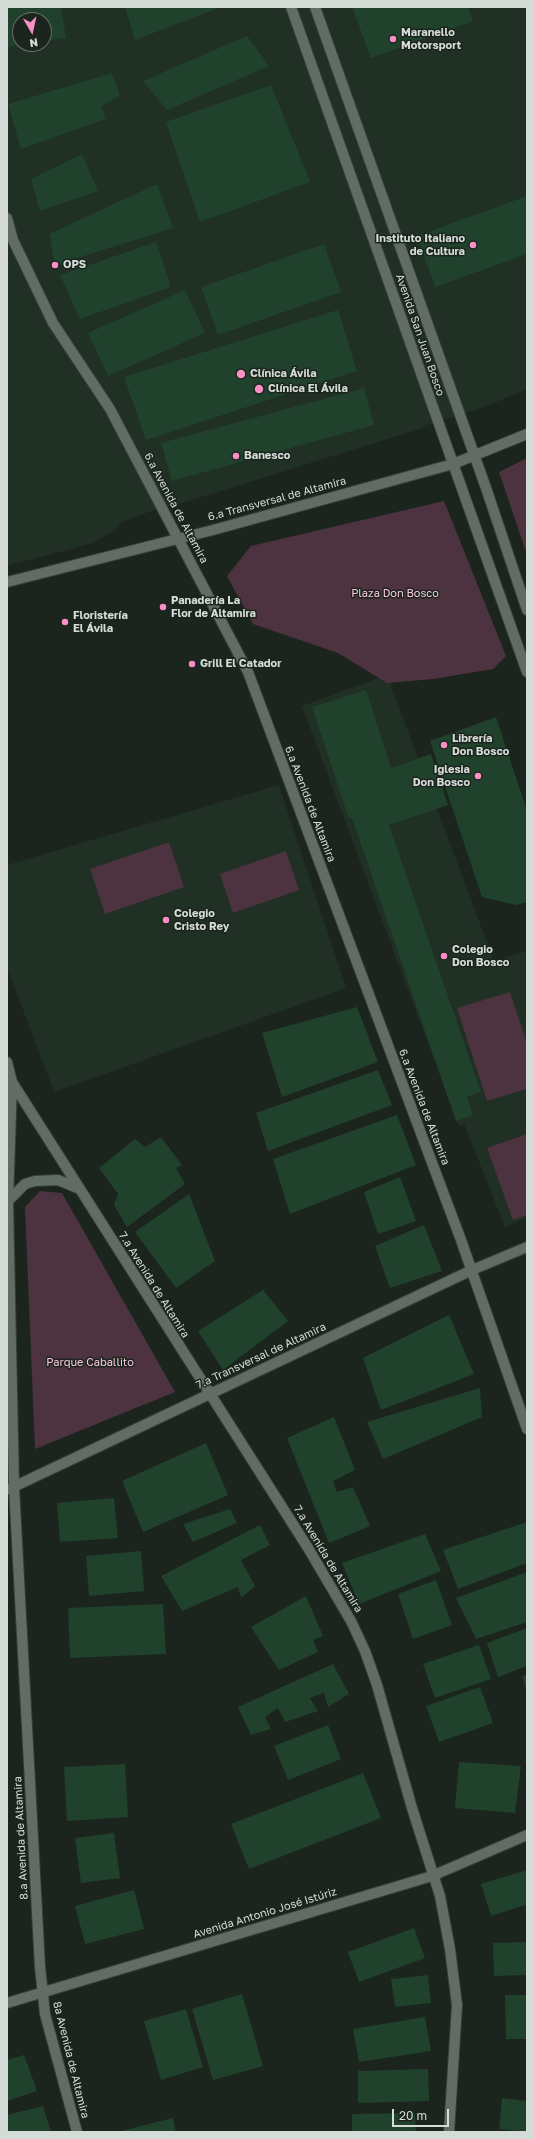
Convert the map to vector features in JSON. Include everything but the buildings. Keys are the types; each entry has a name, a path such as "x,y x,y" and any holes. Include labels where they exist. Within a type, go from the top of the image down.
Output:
{"street":[{"name":"Avenida San Juan Bosco","path":"291,7 527,672"},
{"name":"Avenida San Juan Bosco","path":"315,7 527,610"},
{"name":"6.ª Avenida de Altamira","path":"7,218 12,240 53,323 110,409 248,672 472,1270 527,1429"},
{"name":"6.ª Transversal de Altamira","path":"7,582 179,538 453,464 527,434"},
{"name":"7.ª Avenida de Altamira","path":"7,1062 12,1082 308,1548 351,1622 377,1685 432,1876 440,1896 450,1950 457,2005 448,2132"},
{"name":"8.ª Avenida de Altamira","path":"12,1082 8,1201 10,1489 42,1993"},
{"path":"8,1201 25,1184 35,1181 58,1180 80,1189"},
{"name":"7.ª Transversal de Altamira","path":"10,1489 472,1270 527,1247"},
{"name":"Avenida Antonio José Istúriz","path":"7,2003 250,1929 432,1876 527,1835"},
{"name":"8ª Avenida de Altamira","path":"42,1993 45,2014 77,2132"}],"shaded area":[{"path":"7,7 527,7 527,389 479,409 423,426 423,428 166,508 165,506 124,521 109,534 93,543 7,566"},
{"name":"Colegio Don Bosco","path":"387,675 494,961 527,951 527,1218 505,1227 464,1124 459,1126 302,706"},
{"name":"Colegio Cristo Rey","path":"279,785 346,988 54,1092 7,967 7,865"}],"green space":[{"path":"527,458 527,555 499,472"},
{"name":"Plaza Don Bosco","path":"444,501 506,656 493,669 433,679 387,683 338,653 253,624 227,576 251,546"},
{"path":"169,842 184,887 105,914 90,869"},
{"path":"286,851 299,890 233,913 220,874"},
{"path":"510,992 527,1044 527,1089 487,1101 457,1008"},
{"path":"527,1134 527,1215 513,1220 487,1148"},
{"name":"Parque Caballito","path":"40,1191 62,1193 175,1392 35,1449 25,1207"}],"place":[{"name":"Maranello Motorsport","path":"393,39"},
{"name":"Instituto Italiano de Cultura","path":"473,245"},
{"name":"OPS","path":"55,265"},
{"name":"Clínica Ávila","path":"241,374"},
{"name":"Clínica El Ávila","path":"259,389"},
{"name":"Banesco","path":"236,456"},
{"name":"Panadería La Flor de Altamira","path":"163,607"},
{"name":"Floristería El Ávila","path":"65,622"},
{"name":"Grill El Catador","path":"192,664"},
{"name":"Librería Don Bosco","path":"444,745"},
{"name":"Iglesia Don Bosco","path":"478,776"},
{"name":"Colegio Cristo Rey","path":"166,920"},
{"name":"Colegio Don Bosco","path":"444,956"}]}
